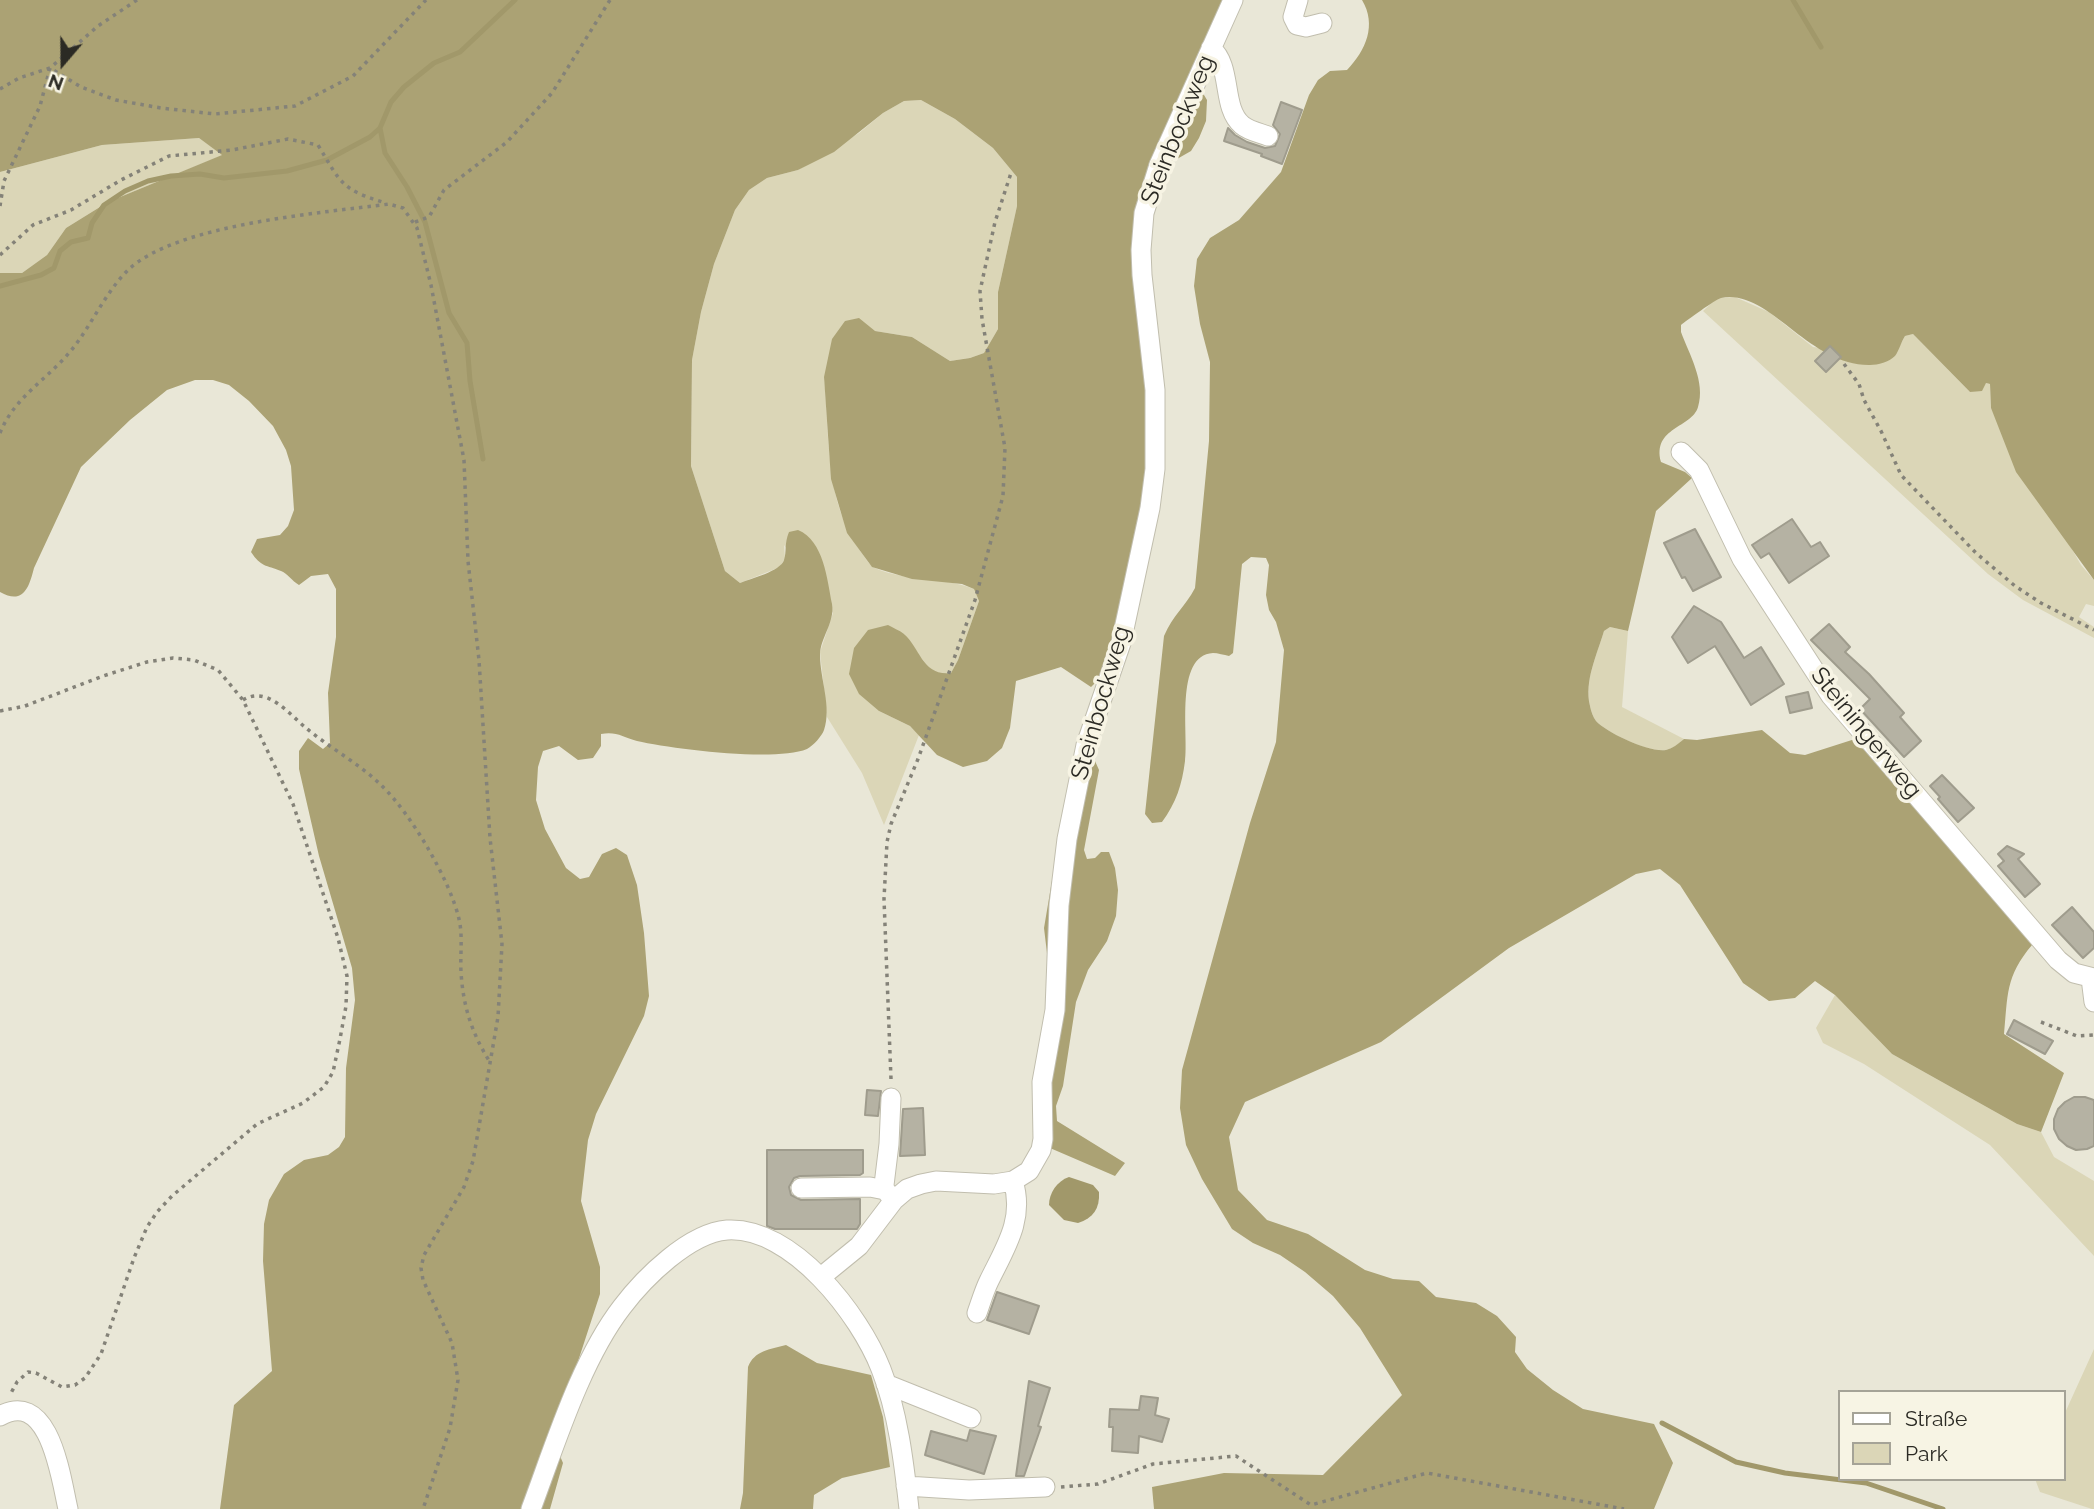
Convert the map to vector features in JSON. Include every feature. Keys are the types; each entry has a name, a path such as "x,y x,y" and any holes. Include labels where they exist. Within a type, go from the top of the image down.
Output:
{"street":[{"name":"Steinbockweg","path":"1032,1168 1043,1145 1042,1082 1055,1010 1059,905 1072,812 1086,745 1121,643 1148,518 1155,469 1155,390 1142,275 1144,213 1159,165 1233,0"},
{"path":"1298,0 1293,17 1297,25 1306,27 1322,23"},
{"path":"1211,48 1219,58 1238,120 1247,128 1268,136"},
{"name":"Steiningerweg","path":"1681,452 1699,470 1754,581 1831,696 2049,951 2074,973 2092,978"},
{"path":"2092,978 2094,1002"},
{"path":"821,1277 863,1241 889,1195 891,1098"},
{"path":"801,1188 870,1187 889,1195 925,1183 994,1184 1013,1181 1057,1154"},
{"path":"977,1312 1015,1225 1017,1199 1013,1181"},
{"path":"531,1509 583,1377 607,1329 631,1296 671,1258 705,1236 727,1230 757,1235 778,1245 821,1277 851,1313 864,1333 886,1384 909,1509"},
{"path":"886,1384 971,1418"},
{"path":"5,1414 22,1412 33,1415 44,1427 54,1452 68,1509"},
{"path":"906,1486 969,1490 1045,1488"}],"path":[{"path":"0,89 19,78 50,68 98,26 137,0"},
{"path":"50,68 82,87 116,100 161,108 215,114 295,106 353,76 426,0"},
{"path":"416,221 429,217 444,190 508,142 552,93 610,0"},
{"path":"0,206 4,181 40,106 50,68"},
{"path":"0,255 33,225 71,210 121,180 169,156 232,150 288,139 318,145 342,184 362,196 403,208 416,221 431,285 464,460 468,561 479,660 490,838 502,944 501,988 491,1064 469,1176 424,1255 421,1268 423,1280 452,1343 458,1380 450,1428 423,1509"},
{"path":"891,1098 884,899 887,842 891,824 918,759 975,600 1003,496 1005,449 982,319 980,291 995,222 1011,173"},
{"path":"0,433 9,415 29,391 70,351 128,270 150,254 194,236 293,216 389,204"},
{"path":"1844,364 1859,384 1900,475 1970,547 2015,586 2041,603 2094,630"},
{"path":"0,712 32,704 133,666 173,658 211,665 225,675 243,700 293,804 338,938 347,992 345,1018 329,1080 318,1093 303,1103 257,1124 172,1196 158,1212 147,1227 134,1258 101,1354 85,1378 75,1385 62,1387 36,1373 28,1372 12,1391 5,1414"},
{"path":"243,700 257,696 274,702 376,780 401,808 438,867 453,898 460,921 463,998 477,1042 491,1064"},
{"path":"2042,1022 2077,1036 2094,1035"},
{"path":"1045,1488 1091,1485 1153,1464 1236,1456 1311,1505 1427,1473 1624,1509"}],"green space":[{"path":"921,100 955,119 993,148 1017,177 1017,206 998,292 998,329 984,353 950,361 912,337 875,331 824,377 835,490 840,512 861,552 875,568 899,575 962,585 974,589 979,601 951,673 939,674 928,667 904,634 879,711 910,726 919,735 884,825 862,773 827,717 820,652 833,613 784,545 785,558 780,567 740,583 725,571 691,466 692,360 714,264 735,210 749,190 767,178 798,170 859,133 883,113 904,101"},
{"path":"199,138 223,155 108,202 66,228 47,255 22,273 0,273 0,172 102,145"},
{"path":"1735,297 1769,312 1813,347 1894,357 1905,336 1913,334 1970,392 1986,383 1990,384 1991,408 2081,565 2094,580 2094,606 2086,604 2079,617 2094,627 2094,638 2023,600 1988,574 1703,311 1717,298"},
{"path":"1610,627 1628,631 1622,707 1684,739 1673,747 1659,750 1639,745 1609,731 1594,718 1590,708 1590,678 1604,631"},
{"path":"1835,995 1892,1054 2017,1124 2041,1132 2054,1157 2094,1181 2094,1256 1990,1145 1864,1064 1823,1043 1816,1028"},
{"path":"2094,1349 2094,1509 2040,1492 2036,1481 2066,1481 2066,1411"}],"shaded area":[{"path":"0,0 1226,0 1192,75 1207,100 1206,121 1199,138 1191,151 1177,159 1153,157 1133,224 1133,265 1150,433 1146,490 1105,673 1091,687 1061,667 1016,681 1010,728 1002,748 987,761 963,767 937,755 910,726 879,711 859,694 849,674 854,648 868,630 888,625 910,640 928,666 941,673 951,673 979,601 974,589 962,584 912,579 872,567 847,533 831,479 824,377 832,339 845,321 859,318 875,331 912,337 950,361 984,353 998,329 998,292 1017,206 1017,177 993,148 955,119 921,100 904,101 883,113 834,152 798,170 767,178 749,190 735,210 714,264 692,360 691,466 725,571 740,583 782,564 789,532 798,530 807,535 819,552 832,604 830,624 820,655 826,721 823,732 814,743 807,749 792,753 748,754 698,750 637,741 611,733 601,734 601,746 593,758 578,760 559,746 543,751 538,767 536,800 545,829 566,868 580,879 589,877 602,854 616,848 627,855 637,885 649,996 644,1016 596,1114 588,1140 581,1201 600,1267 600,1294 550,1447 563,1463 550,1509 220,1509 234,1405 272,1371 263,1261 264,1224 269,1200 284,1174 304,1160 328,1155 339,1147 345,1137 346,1068 355,1000 352,968 319,856 299,769 299,751 308,738 323,749 330,743 328,693 336,637 336,589 328,574 311,576 299,585 283,572 261,563 251,552 257,539 280,535 288,526 294,510 291,466 286,450 273,426 229,385 213,380 195,380 167,390 130,420 81,467 27,588 14,597 0,592 0,273 22,273 47,255 66,228 108,202 222,155 199,138 102,145 0,172"},
{"path":"1362,0 2094,0 2094,580 2016,472 1991,408 1990,384 1986,383 1982,391 1970,392 1913,334 1905,336 1895,356 1887,361 1870,365 1848,362 1827,354 1756,304 1739,298 1721,298 1681,325 1681,332 1698,378 1700,398 1694,414 1667,435 1660,450 1661,462 1685,472 1692,478 1656,511 1628,631 1610,627 1604,631 1589,687 1590,706 1596,721 1619,736 1659,750 1666,750 1684,739 1697,740 1762,730 1790,753 1805,755 1855,739 2032,945 2012,977 2007,997 2004,1034 2064,1073 2041,1132 2017,1124 1892,1054 1835,995 1815,981 1795,998 1769,1001 1743,983 1680,885 1660,869 1636,874 1509,948 1381,1042 1245,1102 1229,1137 1238,1190 1267,1220 1308,1234 1365,1270 1393,1279 1419,1281 1436,1297 1476,1303 1497,1316 1516,1337 1515,1352 1527,1369 1553,1390 1583,1409 1654,1424 1673,1463 1654,1509 1154,1509 1152,1487 1224,1473 1323,1475 1402,1395 1360,1328 1333,1296 1280,1255 1253,1243 1232,1229 1202,1179 1186,1145 1180,1108 1182,1070 1250,823 1276,742 1284,650 1266,595 1269,565 1266,558 1251,557 1242,564 1233,653 1229,656 1213,653 1201,657 1193,667 1186,698 1185,761 1175,801 1162,822 1152,823 1145,814 1164,636 1195,588 1209,441 1210,362 1194,286 1197,259 1210,238 1239,220 1281,172 1309,95 1318,80 1330,71 1347,70 1359,54 1369,28 1369,19"},
{"path":"1088,759 1095,761 1099,770 1084,850 1087,859 1095,858 1101,852 1109,852 1115,868 1118,890 1116,916 1107,941 1088,970 1076,1002 1063,1086 1056,1106 1057,1121 1125,1163 1115,1176 1050,1148 1049,970 1044,928 1060,833"},
{"path":"1069,1177 1093,1185 1099,1192 1094,1212 1078,1223 1064,1220 1049,1205 1055,1188"},
{"path":"786,1345 817,1363 871,1375 883,1417 890,1467 842,1478 814,1495 813,1509 740,1509 748,1367 758,1354"}],"building":[{"path":"1281,102 1302,110 1282,164 1224,141 1228,128 1247,142 1265,148 1275,146 1280,134 1273,125"},
{"path":"1830,346 1841,357 1826,372 1815,361"},
{"path":"1792,519 1811,547 1820,542 1829,556 1789,583 1769,553 1761,558 1752,545"},
{"path":"1695,529 1721,577 1693,591 1685,577 1682,578 1664,543"},
{"path":"1694,606 1721,622 1744,658 1761,647 1784,684 1751,705 1715,646 1688,663 1672,637"},
{"path":"1829,624 1850,647 1845,652 1904,713 1900,717 1921,741 1904,757 1860,709 1870,699 1811,640"},
{"path":"1808,692 1812,708 1790,713 1786,697"},
{"path":"1942,775 1974,808 1958,822 1930,786"},
{"path":"2007,846 2024,854 2018,859 2040,884 2025,897 1998,866 2004,861 1998,854"},
{"path":"2072,907 2094,932 2094,948 2083,958 2052,925"},
{"path":"2014,1020 2053,1041 2045,1054 2007,1034"},
{"path":"867,1090 881,1091 878,1116 865,1115"},
{"path":"2074,1097 2094,1100 2094,1146 2087,1149 2076,1150 2067,1146 2059,1139 2054,1129 2058,1109"},
{"path":"923,1108 925,1155 900,1156 903,1109"},
{"path":"767,1150 863,1150 863,1173 860,1175 800,1176 794,1178 789,1187 791,1195 801,1200 860,1199 860,1224 857,1229 775,1229 767,1226"},
{"path":"997,1292 1039,1306 1029,1334 987,1320"},
{"path":"1029,1381 1050,1388 1038,1426 1041,1427 1024,1476 1016,1476"},
{"path":"1141,1396 1158,1398 1155,1415 1169,1419 1162,1442 1139,1436 1138,1453 1112,1451 1113,1427 1109,1427 1110,1409 1139,1410"},
{"path":"970,1430 996,1436 984,1474 925,1455 931,1431 967,1441"}],"waterway":[{"path":"0,286 41,275 54,268 60,251 71,242 88,238 92,223 104,205 125,191 148,181 171,176 200,174 224,178 287,171 327,160 370,137 380,128 391,102 404,87 434,63 460,52 515,0"},
{"path":"1793,0 1821,47"},
{"path":"380,128 385,153 425,222 449,313 467,343 470,381 483,459"},
{"path":"1662,1423 1736,1462 1785,1473 1839,1480"},
{"path":"1850,1481 1866,1483 1943,1509"}]}
